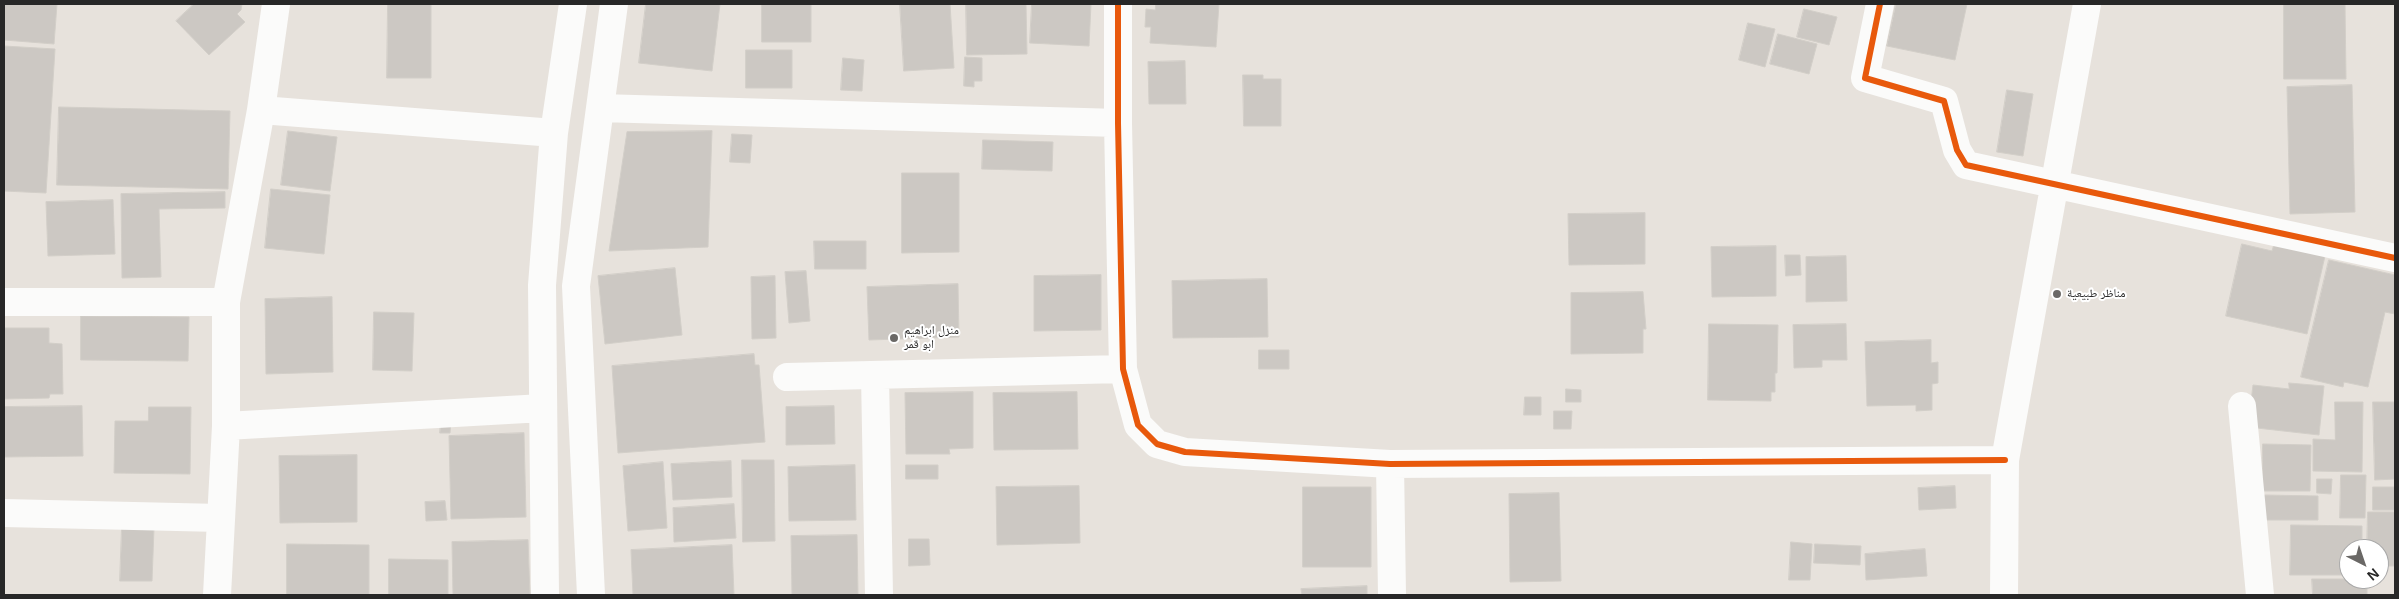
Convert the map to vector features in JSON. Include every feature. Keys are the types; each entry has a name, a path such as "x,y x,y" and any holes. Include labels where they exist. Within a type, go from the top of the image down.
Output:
{"street":[{"path":"217,595 226,426 226,302 261,110 276,4"},
{"path":"545,595 542,285 554,133 573,4"},
{"path":"591,595 576,286 614,4"},
{"path":"1118,4 1118,123 1123,370 1138,425 1157,444 1185,452 1390,464 2005,460"},
{"path":"1880,4 1865,78 1944,101 1957,150 1966,165 2395,258"},
{"path":"2004,595 2005,460 2087,4"},
{"path":"600,108 1118,123"},
{"path":"261,110 554,133"},
{"path":"4,302 226,302"},
{"path":"786,377 1123,370"},
{"path":"875,375 879,595"},
{"path":"2242,406 2260,595"},
{"path":"226,426 544,408"},
{"path":"1390,464 1392,595"},
{"path":"4,513 220,518"}],"building":[{"path":"4,4 57,4 54,44 4,40"},
{"path":"194,4 242,4 241,10 237,14 245,22 209,55 176,21"},
{"path":"388,4 431,4 431,78 387,78"},
{"path":"646,4 720,4 712,71 639,63"},
{"path":"762,4 811,4 811,42 762,42"},
{"path":"900,4 950,4 954,68 904,71"},
{"path":"966,4 1026,4 1027,54 967,55"},
{"path":"1032,4 1091,4 1089,46 1030,43"},
{"path":"1156,4 1219,4 1216,47 1150,43 1151,27 1145,27 1146,9 1155,10"},
{"path":"1896,4 1967,4 1955,60 1887,46"},
{"path":"2284,4 2345,4 2346,79 2284,79"},
{"path":"1804,9 1837,17 1829,45 1797,37"},
{"path":"1748,23 1775,29 1765,67 1739,60"},
{"path":"1778,34 1817,44 1809,74 1770,64"},
{"path":"4,46 55,49 46,193 4,191"},
{"path":"746,50 792,50 792,88 746,88"},
{"path":"965,57 982,58 982,81 974,81 974,87 964,86"},
{"path":"843,58 864,60 862,91 841,90"},
{"path":"1185,61 1186,104 1149,104 1148,62"},
{"path":"1243,75 1263,75 1263,79 1281,79 1281,126 1244,126"},
{"path":"2352,85 2355,212 2290,214 2287,87"},
{"path":"2007,90 2033,94 2023,156 1997,152"},
{"path":"59,107 230,111 228,189 57,185"},
{"path":"288,131 337,137 330,191 281,185"},
{"path":"712,131 708,247 609,251 627,132"},
{"path":"732,134 752,135 750,163 730,162"},
{"path":"983,140 1053,142 1052,171 982,169"},
{"path":"902,173 959,173 959,252 902,253"},
{"path":"271,189 330,195 324,254 265,248"},
{"path":"225,192 225,208 159,209 161,277 122,278 121,194"},
{"path":"113,200 115,254 48,256 46,202"},
{"path":"1645,213 1645,264 1569,265 1568,214"},
{"path":"814,241 866,241 866,269 815,269"},
{"path":"2242,244 2272,251 2274,244 2325,256 2307,334 2226,316"},
{"path":"1776,246 1776,296 1712,297 1711,247"},
{"path":"1785,255 1800,255 1801,275 1786,276"},
{"path":"1846,256 1847,301 1806,302 1806,257"},
{"path":"2329,260 2395,275 2395,314 2385,312 2368,387 2344,382 2343,387 2301,377"},
{"path":"675,268 682,335 605,344 598,276"},
{"path":"806,271 810,321 789,323 785,272"},
{"path":"1101,275 1101,330 1034,331 1034,276"},
{"path":"775,276 776,338 752,339 751,277"},
{"path":"1267,279 1268,337 1173,338 1172,281"},
{"path":"958,284 959,337 869,340 867,287"},
{"path":"1643,292 1646,329 1643,329 1643,353 1571,354 1571,293"},
{"path":"332,297 333,372 266,374 265,299"},
{"path":"374,312 414,313 412,371 373,370"},
{"path":"81,316 189,317 188,361 81,360"},
{"path":"1709,324 1778,325 1777,373 1775,373 1775,392 1771,392 1771,401 1708,400"},
{"path":"1846,324 1847,360 1822,360 1822,367 1794,368 1793,325"},
{"path":"4,328 49,328 49,343 62,344 63,394 50,394 49,398 4,399"},
{"path":"1931,340 1931,363 1938,362 1938,383 1932,384 1932,410 1916,411 1916,405 1867,406 1865,342"},
{"path":"1259,350 1289,350 1289,369 1259,369"},
{"path":"754,354 755,365 759,365 765,442 618,453 612,366"},
{"path":"2289,383 2324,386 2319,435 2248,427 2253,385 2289,389"},
{"path":"1566,389 1581,390 1581,402 1566,402"},
{"path":"973,392 973,448 949,449 950,454 906,454 905,393"},
{"path":"1077,392 1078,449 994,450 993,393"},
{"path":"1525,397 1541,397 1541,415 1524,415"},
{"path":"2335,402 2363,402 2362,472 2313,471 2313,439 2335,440"},
{"path":"2373,402 2395,402 2395,479 2375,480"},
{"path":"82,406 83,456 4,457 4,407"},
{"path":"834,406 835,444 786,445 786,407"},
{"path":"149,407 191,407 190,474 114,473 115,421 148,421"},
{"path":"1554,411 1572,411 1571,429 1554,429"},
{"path":"441,421 451,422 450,433 440,433"},
{"path":"524,433 526,517 451,519 449,436"},
{"path":"2263,444 2311,445 2310,491 2262,491"},
{"path":"357,455 357,522 280,523 279,456"},
{"path":"742,460 774,460 775,541 743,542"},
{"path":"731,461 732,497 673,500 671,464"},
{"path":"663,462 667,528 628,531 623,466"},
{"path":"855,465 856,520 789,521 788,467"},
{"path":"906,465 938,465 938,479 906,479"},
{"path":"2341,475 2366,475 2365,518 2340,518"},
{"path":"2317,479 2332,479 2331,494 2317,493"},
{"path":"1079,486 1080,543 997,545 996,487"},
{"path":"1955,486 1956,508 1919,510 1918,488"},
{"path":"1303,487 1371,487 1371,567 1303,567"},
{"path":"2373,487 2395,487 2395,510 2373,510"},
{"path":"1559,493 1561,581 1510,582 1509,494"},
{"path":"2264,495 2318,496 2318,520 2264,520"},
{"path":"445,501 447,520 426,521 425,502"},
{"path":"734,504 736,538 674,542 673,508"},
{"path":"2368,512 2395,512 2395,566 2389,566 2389,539 2367,539"},
{"path":"2291,525 2362,526 2362,539 2339,539 2339,575 2290,575"},
{"path":"122,527 154,528 152,581 120,581"},
{"path":"857,535 858,595 792,595 791,536"},
{"path":"909,539 929,539 930,565 909,566"},
{"path":"528,540 530,595 453,595 452,542"},
{"path":"1791,542 1812,544 1810,580 1789,580"},
{"path":"287,544 369,545 369,595 287,595"},
{"path":"1815,544 1861,546 1860,565 1814,563"},
{"path":"732,545 734,595 633,595 631,550"},
{"path":"1925,549 1927,576 1866,580 1865,554"},
{"path":"389,559 448,560 448,595 389,595"},
{"path":"2312,579 2339,579 2339,589 2367,589 2367,595 2313,595"},
{"path":"1367,586 1367,595 1302,595 1301,589"}],"cycle path":[{"path":"1118,4 1118,123 1123,369 1138,425 1157,444 1185,452 1390,464 2005,460"},
{"path":"1880,4 1865,78 1944,101 1957,150 1966,165 2395,258"}],"place":[{"name":"مناظر طبيعية","path":"2057,294"},
{"name":"منزل ابراهيم ابو قمر","path":"894,338"}]}
